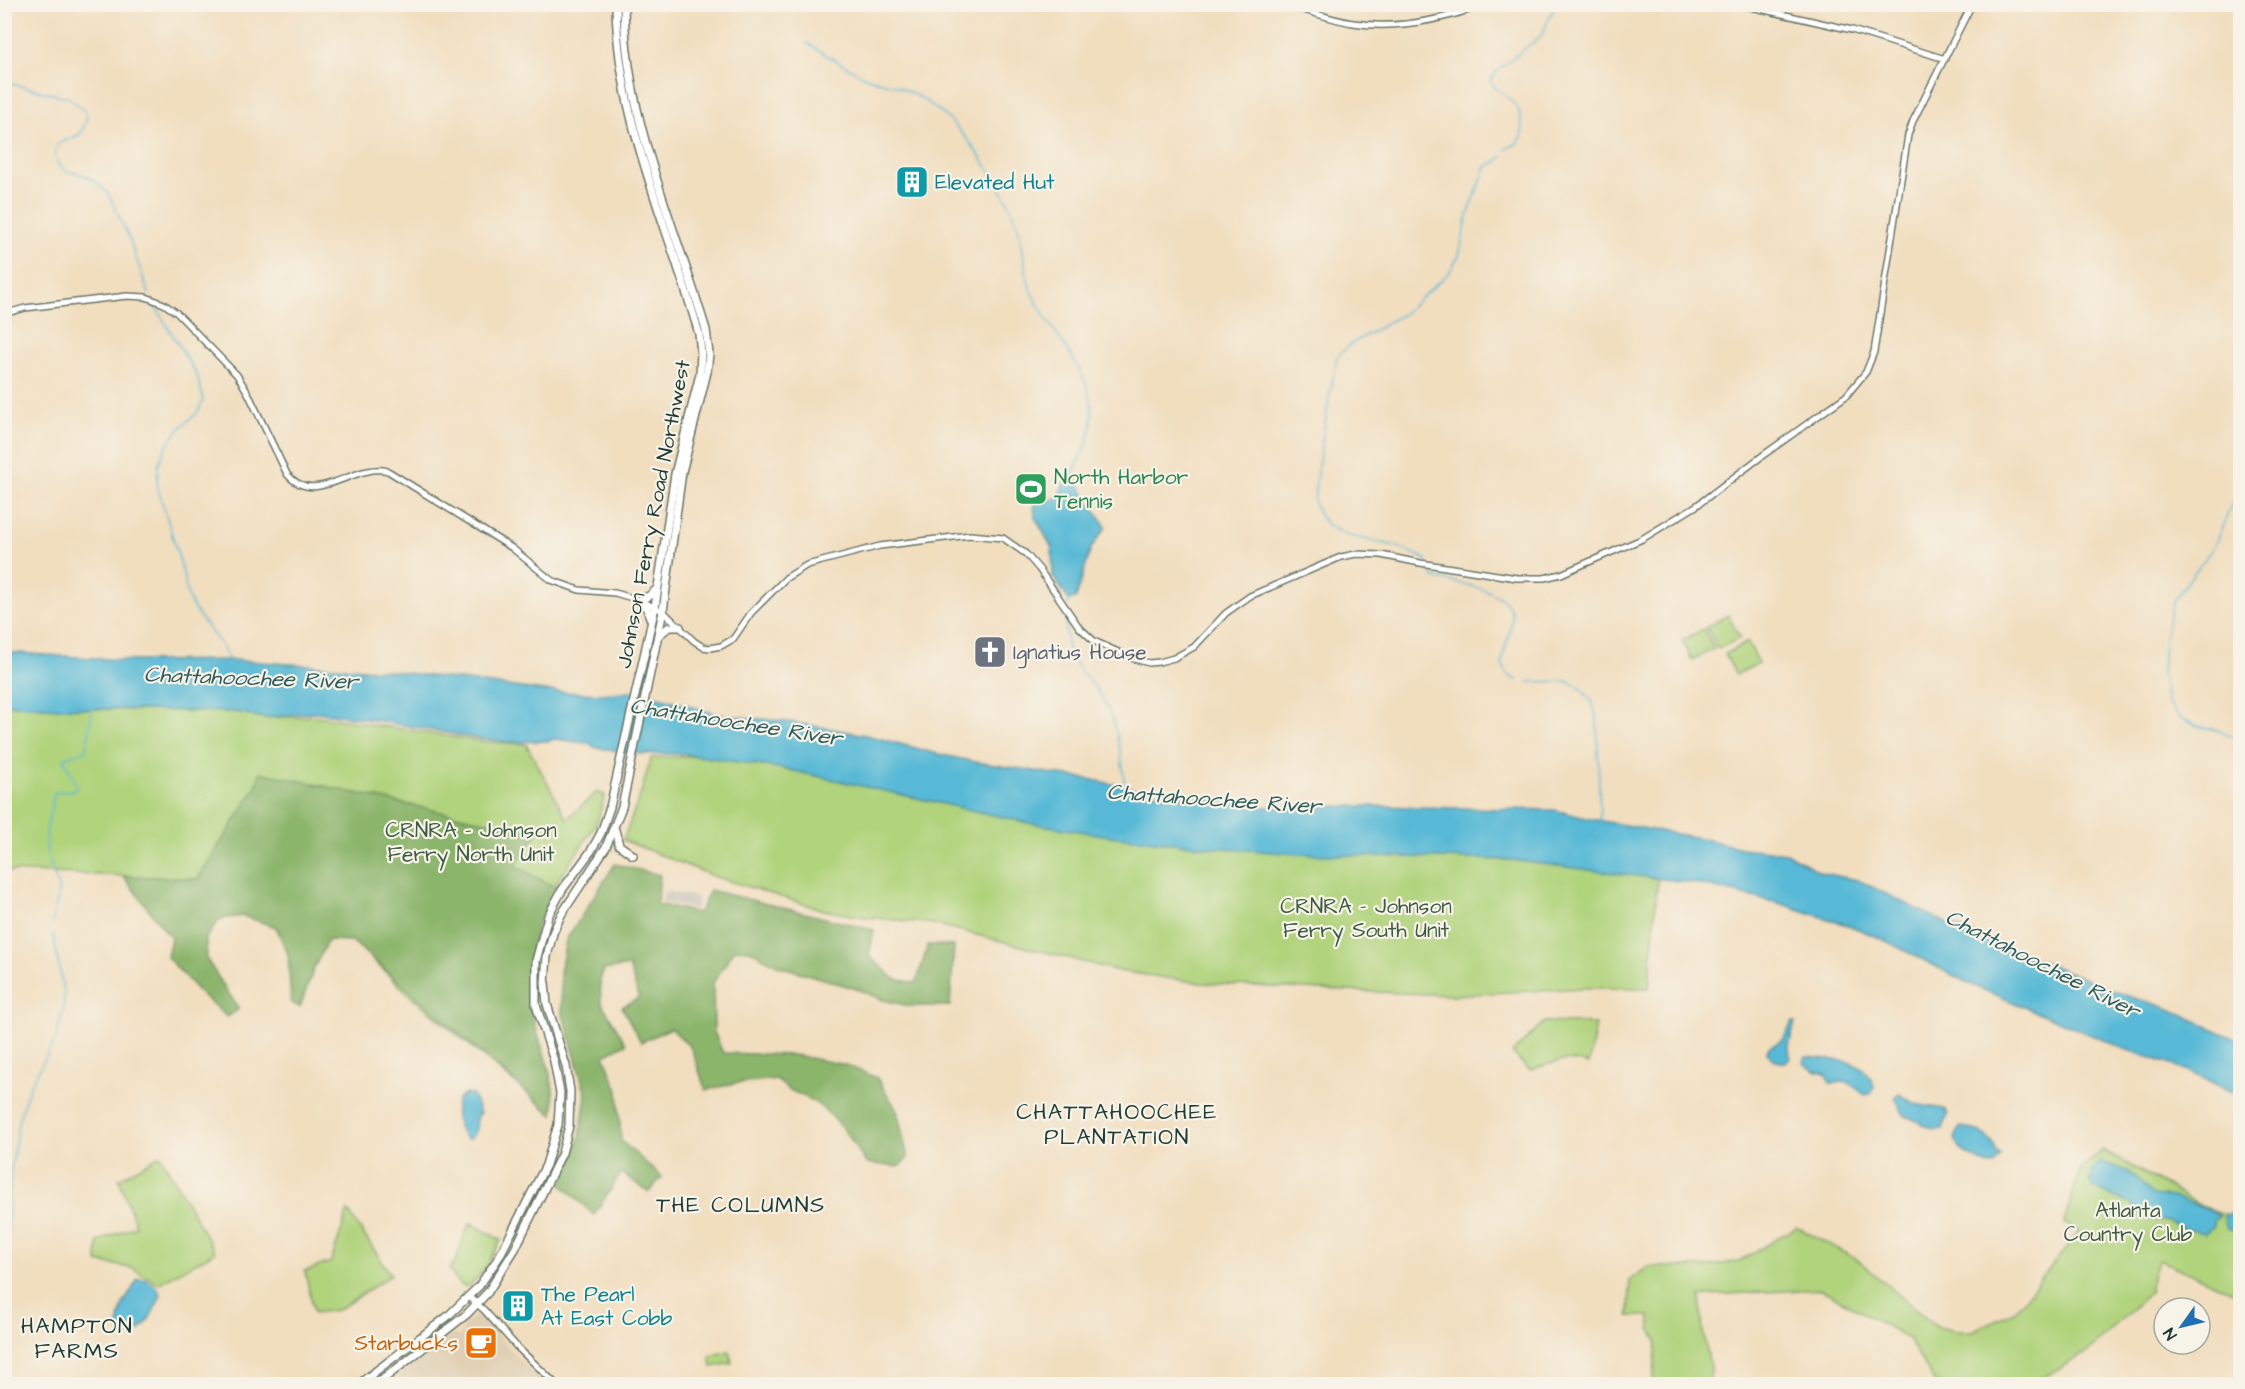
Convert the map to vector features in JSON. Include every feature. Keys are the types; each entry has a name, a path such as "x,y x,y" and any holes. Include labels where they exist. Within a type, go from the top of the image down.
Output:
{"main road":[{"name":"Johnson Ferry Road Northwest","path":"359,1384 469,1297 499,1257 546,1165 556,1137 560,1113 559,1086 554,1061 536,1005 536,961 541,936 552,907 586,859 601,833 610,807 655,607 675,474 700,374 701,346 697,328 643,166 630,117 620,66 616,4"},
{"name":"Johnson Ferry Road Northwest","path":"377,1384 477,1304 500,1275 515,1250 564,1146 568,1126 570,1091 566,1066 547,1004 545,983 547,956 561,915 600,857 615,830 632,765 663,611 682,472 705,381 709,354 704,323 636,113 627,58 624,4"},
{"path":"651,623 647,609 640,600 649,596 658,587"},
{"path":"658,636 669,627 680,627"},
{"path":"615,830 619,845 633,855"}],"street":[{"path":"1286,4 1340,20 1373,26 1435,21 1456,16 1485,4"},
{"path":"1738,4 1852,30 1945,59"},
{"path":"4,314 25,308 127,296 156,300 177,313 237,375 287,474 300,486 316,487 368,472 388,471 512,548 535,569 560,585 579,590 622,594 640,600 663,611 699,645 710,648 721,646 736,637 748,616 786,578 807,565 880,546 963,535 1003,538 1026,554 1079,627 1094,641 1131,658 1149,663 1159,662 1174,658 1194,647 1226,613 1250,596 1327,561 1344,556 1368,554 1517,578 1544,578 1582,566 1647,536 1696,506 1846,396 1866,372 1874,352 1908,135 1972,4"},
{"path":"469,1297 556,1384"}],"shaded area":[{"path":"665,891 698,897 696,909 662,902"},
{"path":"476,1315 481,1316 516,1356 546,1384 387,1384 452,1334 459,1336 463,1332 462,1326"}],"green space":[{"name":"North Harbor Tennis","path":"1036,476 1043,484 1026,501 1019,493"},
{"path":"1728,615 1740,638 1718,649 1706,627"},
{"path":"1704,629 1714,649 1692,660 1682,640"},
{"path":"1748,642 1759,663 1736,675 1725,654"},
{"name":"CRNRA - Johnson Ferry North Unit","path":"4,704 58,708 238,712 264,718 317,716 486,742 526,744 567,819 597,792 605,795 597,823 557,882 536,930 531,953 530,1003 551,1080 553,1115 406,992 352,940 256,788 198,879 5,871"},
{"name":"CRNRA - Johnson Ferry South Unit","path":"723,755 1388,846 1658,874 1649,988 1585,988 1453,995 1202,983 1119,971 934,924 824,910 716,877 623,840 641,793 651,758"},
{"path":"260,772 537,833 515,866 556,888 536,930 529,978 532,1015 549,1069 553,1091 553,1115 352,941 328,940 314,968 300,1007 291,1003 288,954 276,927 243,916 220,919 206,938 207,960 239,1009 227,1017 201,994 167,957 171,938 123,876 198,879 256,787"},
{"path":"615,864 660,875 657,904 699,913 710,890 874,930 869,956 895,979 916,983 928,945 954,946 950,1006 910,1006 883,1000 857,989 779,966 750,950 735,949 713,983 714,1032 723,1053 794,1055 846,1065 877,1078 897,1110 908,1158 898,1167 866,1163 832,1117 817,1104 781,1084 777,1079 736,1083 706,1090 691,1048 671,1028 641,1042 622,1007 639,998 629,966 604,970 600,980 601,1002 626,1044 604,1055 618,1091 621,1141 662,1177 649,1192 621,1173 594,1215 562,1185 580,1136 586,1095 562,1011 560,972 566,940"},
{"path":"1544,1022 1596,1024 1589,1064 1567,1061 1531,1070 1526,1067 1512,1053"},
{"name":"Atlanta Country Club","path":"2103,1150 2201,1206 2240,1219 2240,1295 2159,1260 2152,1275 2151,1291 2086,1353 2032,1384 1936,1384 1908,1338 1821,1289 1709,1295 1700,1297 1703,1332 1711,1371 1709,1384 1653,1384 1657,1340 1650,1328 1650,1316 1629,1316 1630,1280 1648,1267 1704,1267 1739,1261 1797,1227 1858,1260 1935,1326 1955,1331 1973,1331 2016,1310 2079,1232 2064,1223 2080,1170"},
{"path":"160,1155 215,1252 158,1284 132,1268 97,1262 98,1241 136,1226 119,1179"},
{"path":"348,1211 391,1275 338,1310 314,1313 305,1271 331,1262"},
{"path":"471,1223 501,1240 482,1273 466,1287 461,1285 449,1270 457,1258 465,1233"},
{"path":"729,1351 732,1363 712,1367 710,1356"}],"water":[{"path":"1074,477 1106,527 1091,548 1076,598 1069,600 1053,577 1052,548 1035,517 1034,503 1054,499 1060,494 1064,480"},
{"name":"Chattahoochee River","path":"4,652 137,661 232,660 393,671 545,691 599,694 639,691 720,715 791,722 866,735 976,762 1094,780 1153,793 1265,807 1372,806 1555,810 1590,819 1705,839 1742,848 1787,853 1822,873 1858,880 1944,922 2128,996 2165,1007 2240,1041 2240,1096 2186,1070 2122,1048 1972,985 1884,940 1853,927 1782,904 1694,883 1510,860 1299,854 1109,836 1029,823 785,769 684,754 643,754 554,739 512,742 481,739 316,712 264,718 238,712 58,708 5,704"},
{"path":"1792,1022 1795,1022 1789,1046 1790,1058 1786,1063 1776,1061 1767,1053 1768,1048 1783,1040"},
{"path":"1806,1057 1837,1060 1856,1065 1870,1077 1874,1087 1870,1094 1865,1095 1848,1082 1830,1083 1825,1074 1803,1063"},
{"path":"466,1094 473,1095 480,1113 476,1117 474,1134 468,1140 459,1127 456,1116 458,1099"},
{"path":"1899,1094 1915,1104 1944,1109 1948,1114 1943,1129 1933,1129 1904,1115 1895,1098"},
{"path":"1960,1126 1977,1131 1992,1142 1996,1153 2001,1155 1994,1165 1977,1160 1961,1149 1955,1139"},
{"path":"2101,1162 2130,1172 2153,1195 2174,1197 2219,1214 2219,1216 2214,1219 2213,1226 2205,1233 2185,1229 2168,1221 2143,1217 2131,1204 2095,1189 2091,1184 2092,1170"},
{"path":"2240,1212 2240,1232 2227,1229 2224,1217 2230,1213"},
{"path":"138,1279 152,1283 161,1295 142,1328 130,1335 123,1334 118,1325 122,1306"}],"waterway":[{"path":"1506,149 1516,144 1522,137 1520,113 1518,108 1490,81 1498,70 1541,36 1556,4"},
{"path":"807,43 866,77 897,86 933,106 959,130 998,185 1018,227 1030,288 1041,311 1076,364 1089,393 1092,425 1081,458 1073,473 1074,477"},
{"path":"4,82 69,98 84,110 87,117 83,129 79,135 58,144 55,150 57,163 67,172 81,174 93,180 108,193 129,238 149,294"},
{"path":"1502,156 1486,167 1468,215 1459,255 1449,273 1403,314 1353,343 1337,358 1314,503 1319,515 1328,525 1345,535 1396,546 1426,559 1428,569 1434,578 1480,588 1503,600 1509,607 1512,617 1502,663 1507,675 1517,680"},
{"name":"Chattahoochee River","path":"153,303 197,375 203,401 197,413 178,430 166,447 158,465 157,485 189,600 222,646 229,661"},
{"path":"2240,486 2213,548 2173,601 2164,641 2162,674 2167,701 2179,717 2197,726 2217,730 2240,739"},
{"path":"1068,605 1069,600"},
{"name":"Chattahoochee River","path":"1067,615 1066,633 1072,658 1100,695 1112,718 1120,747 1125,787"},
{"path":"1528,682 1566,681 1578,686 1592,701 1597,720 1600,822"},
{"path":"88,740 92,708"},
{"path":"53,923 58,892 47,848 48,824 55,792 70,791 77,787 64,759 86,750 87,743"},
{"path":"8,1233 10,1179 19,1118 30,1086 56,1039 64,1006 64,993 53,934"}],"place":[{"name":"Elevated Hut","path":"912,182"},
{"name":"North Harbor Tennis","path":"1031,489"},
{"name":"Ignatius House","path":"990,652"},
{"name":"The Pearl At East Cobb","path":"518,1306"},
{"name":"Starbucks","path":"481,1343"}],"district":[{"name":"CHATTAHOOCHEE PLANTATION","path":"1117,1124"},
{"name":"THE COLUMNS","path":"741,1204"},
{"name":"HAMPTON FARMS","path":"77,1338"}]}
